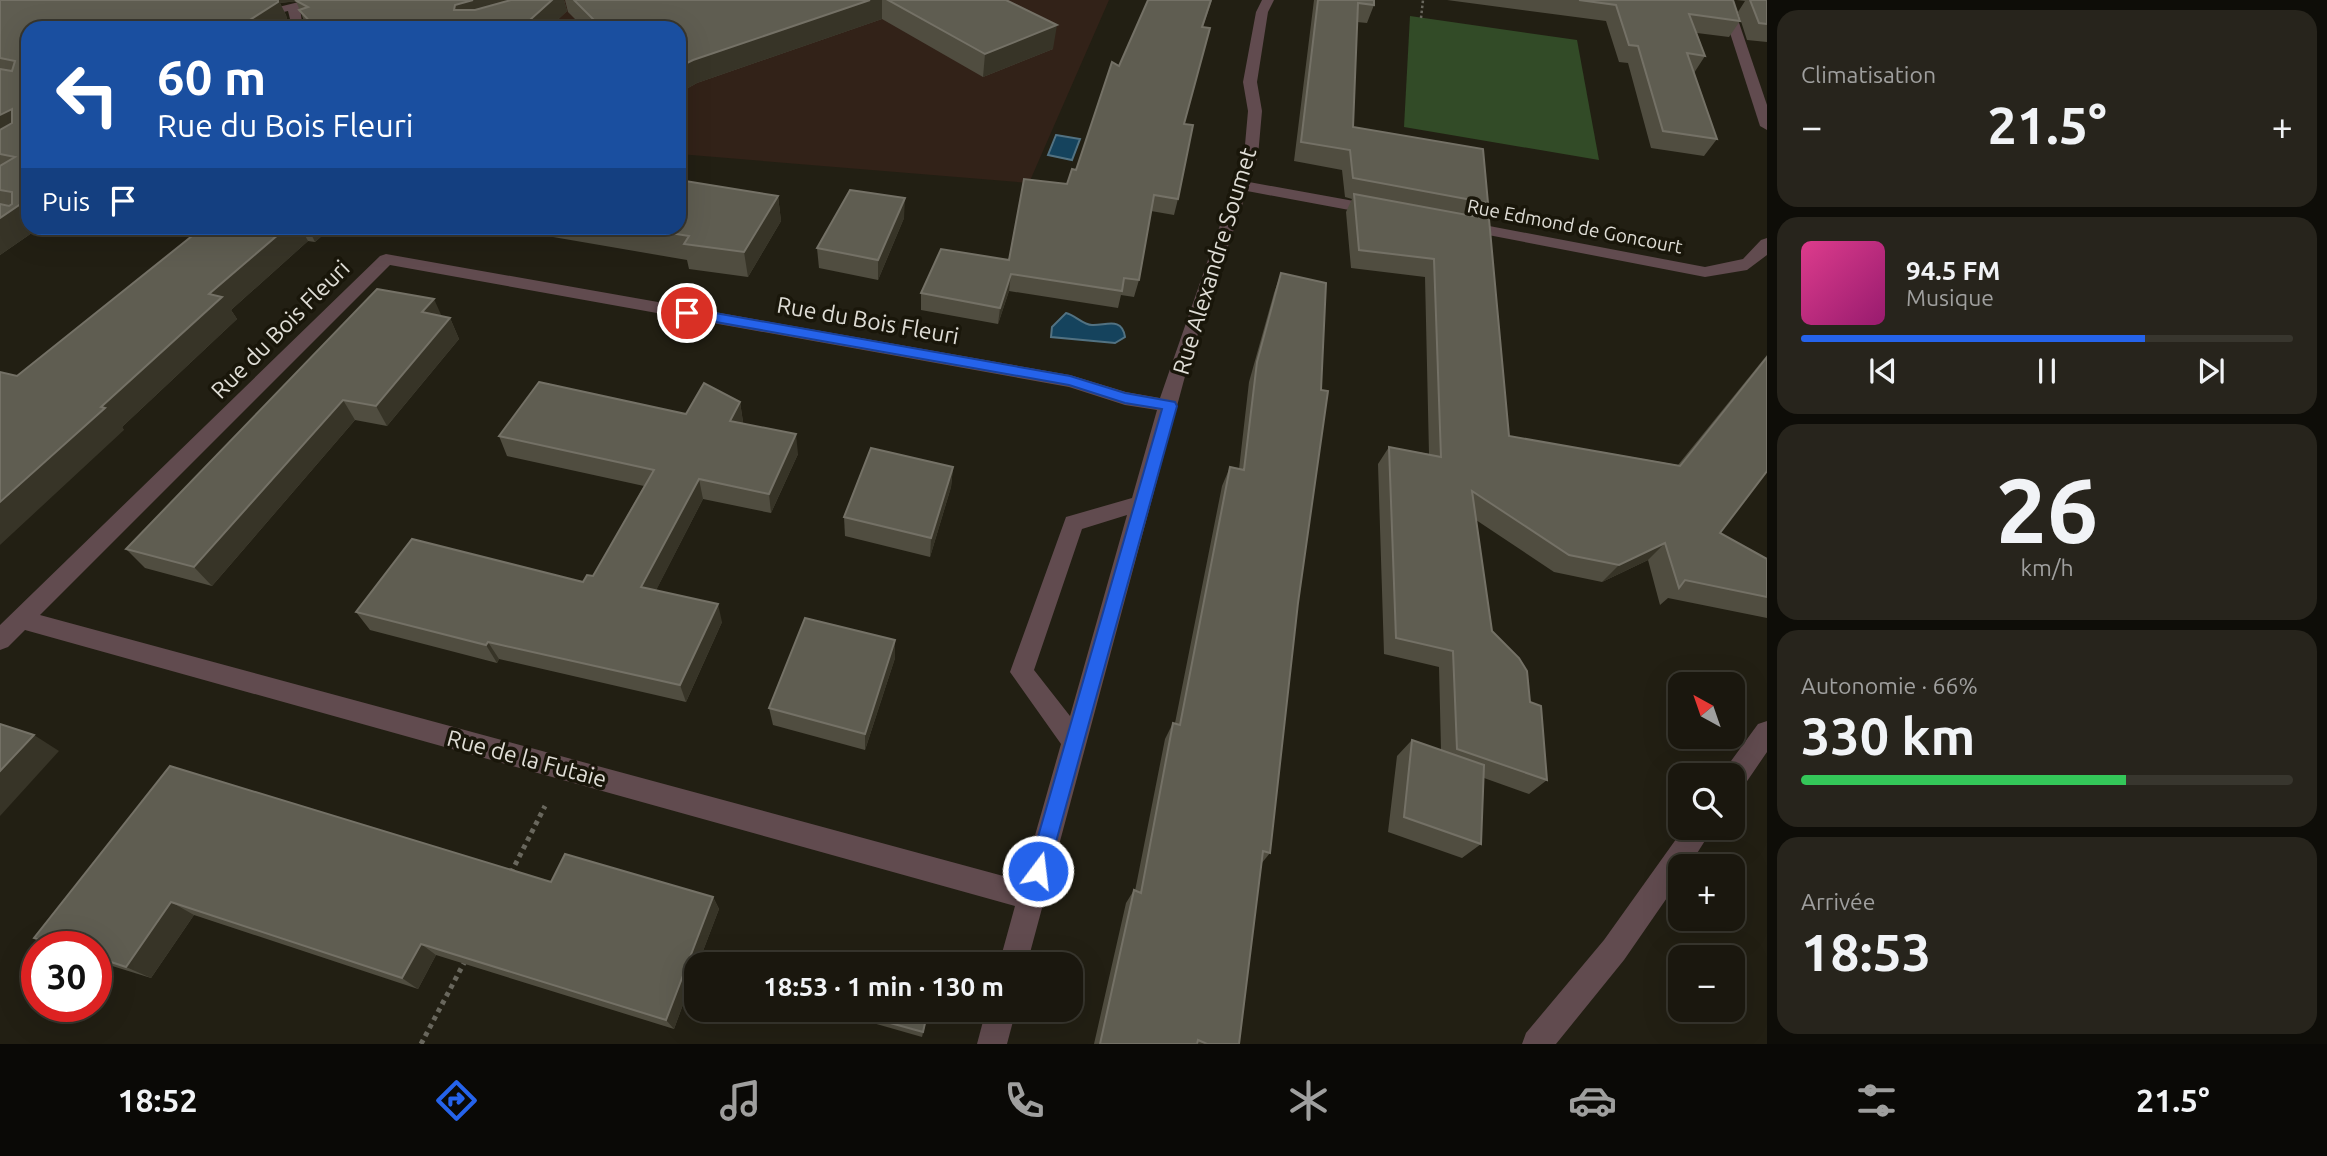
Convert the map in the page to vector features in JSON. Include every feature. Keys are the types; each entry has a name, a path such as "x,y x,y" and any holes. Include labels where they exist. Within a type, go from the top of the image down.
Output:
{"street":[{"path":"243,15 294,8 324,0"},
{"name":"Rue Alexandre Soumet","path":"1016,952 1170,406 1182,354 1251,156 1255,110 1250,82 1262,12 1268,0"},
{"path":"1727,5 1767,126"},
{"path":"294,8 296,21"},
{"path":"1241,185 1392,213"},
{"name":"Rue Edmond de Goncourt","path":"1447,223 1706,272 1740,270 1763,250 1767,243"},
{"name":"Rue du Bois Fleuri","path":"0,640 386,259 1070,381 1125,398 1170,406"},
{"path":"1074,741 1022,672 1073,523 1142,503"},
{"name":"Rue de la Futaie","path":"22,620 1031,897"},
{"path":"1745,763 1767,732"},
{"path":"1537,1044 1614,950 1692,840"},
{"path":"992,1044 998,1022"}],"path":[{"path":"1421,18 1423,0"},
{"path":"505,883 565,768"},
{"path":"421,1044 467,957"}],"shaded area":[{"path":"473,0 1109,0 1029,183 686,155 686,21 446,21"}],"green space":[{"path":"1410,16 1577,40 1599,160 1404,127"}],"water":[{"path":"1056,135 1080,139 1072,160 1048,155"},
{"path":"1066,313 1089,325 1117,324 1125,337 1115,343 1051,337 1052,327"}],"building":[{"path":"0,0 278,0 248,21 21,21 21,204 0,218 0,204 12,204 12,192 0,190 0,166 15,157 0,154 0,130 12,123 12,109 0,115 0,69 12,71 15,61 0,58"},
{"path":"295,0 473,0 455,5 454,10 475,10 511,0 552,0 529,21 309,21 299,10 308,7"},
{"path":"574,0 870,0 686,64 686,21 595,21"},
{"path":"888,0 1006,0 1057,25 985,54"},
{"path":"1148,0 1211,0 1202,27 1210,28 1184,124 1193,125 1178,199 1154,195 1139,280 1124,278 1122,291 1011,274 1000,308 921,293 941,249 1009,260 1024,179 1067,184 1072,169 1076,170 1112,62 1119,66"},
{"path":"1318,0 1374,0 1374,5 1358,3 1353,127 1483,149 1488,203 1353,178 1350,150 1301,142"},
{"path":"1579,0 1733,0 1740,21 1689,14 1705,56 1687,53 1717,139 1663,131 1638,46 1629,45 1616,5"},
{"path":"1750,0 1767,0 1767,24 1759,23"},
{"path":"686,181 778,196 744,252 684,244 689,236 683,235 686,235"},
{"path":"850,190 905,198 878,260 817,248"},
{"path":"1354,194 1489,219 1509,436 1680,466 1767,357 1767,471 1720,533 1767,559 1767,597 1685,580 1679,588 1665,543 1619,565 1569,555 1472,491 1492,631 1519,658 1527,671 1530,702 1541,706 1547,780 1457,749 1453,651 1396,638 1389,447 1441,457 1434,259 1359,250"},
{"path":"193,235 278,235 209,294 222,297 101,407 105,408 0,502 0,372 17,376"},
{"path":"1281,273 1326,283 1321,390 1328,391 1298,603 1270,853 1263,851 1239,1044 1207,1044 1198,1040 1197,1044 1100,1044 1134,890 1141,893 1173,723 1180,725 1230,467 1244,470 1257,362"},
{"path":"377,289 434,299 422,312 450,318 376,406 343,400 194,567 126,549"},
{"path":"539,382 686,414 704,383 740,402 730,421 796,434 769,494 699,479 641,587 718,604 680,685 488,642 486,645 356,612 412,539 583,582 587,575 593,576 654,470 499,436"},
{"path":"871,448 953,467 931,538 844,517"},
{"path":"805,618 895,640 865,734 769,708"},
{"path":"0,724 34,735 0,771"},
{"path":"1412,740 1484,765 1481,844 1404,817"},
{"path":"170,766 551,882 565,854 713,897 692,952 684,952 684,973 666,1020 421,944 402,978 171,902 126,967 112,962 112,931 40,931"},
{"path":"887,1022 925,1022 923,1032"}],"route":[{"path":"687,313 1070,381 1125,398 1170,406 1038,871"}]}
